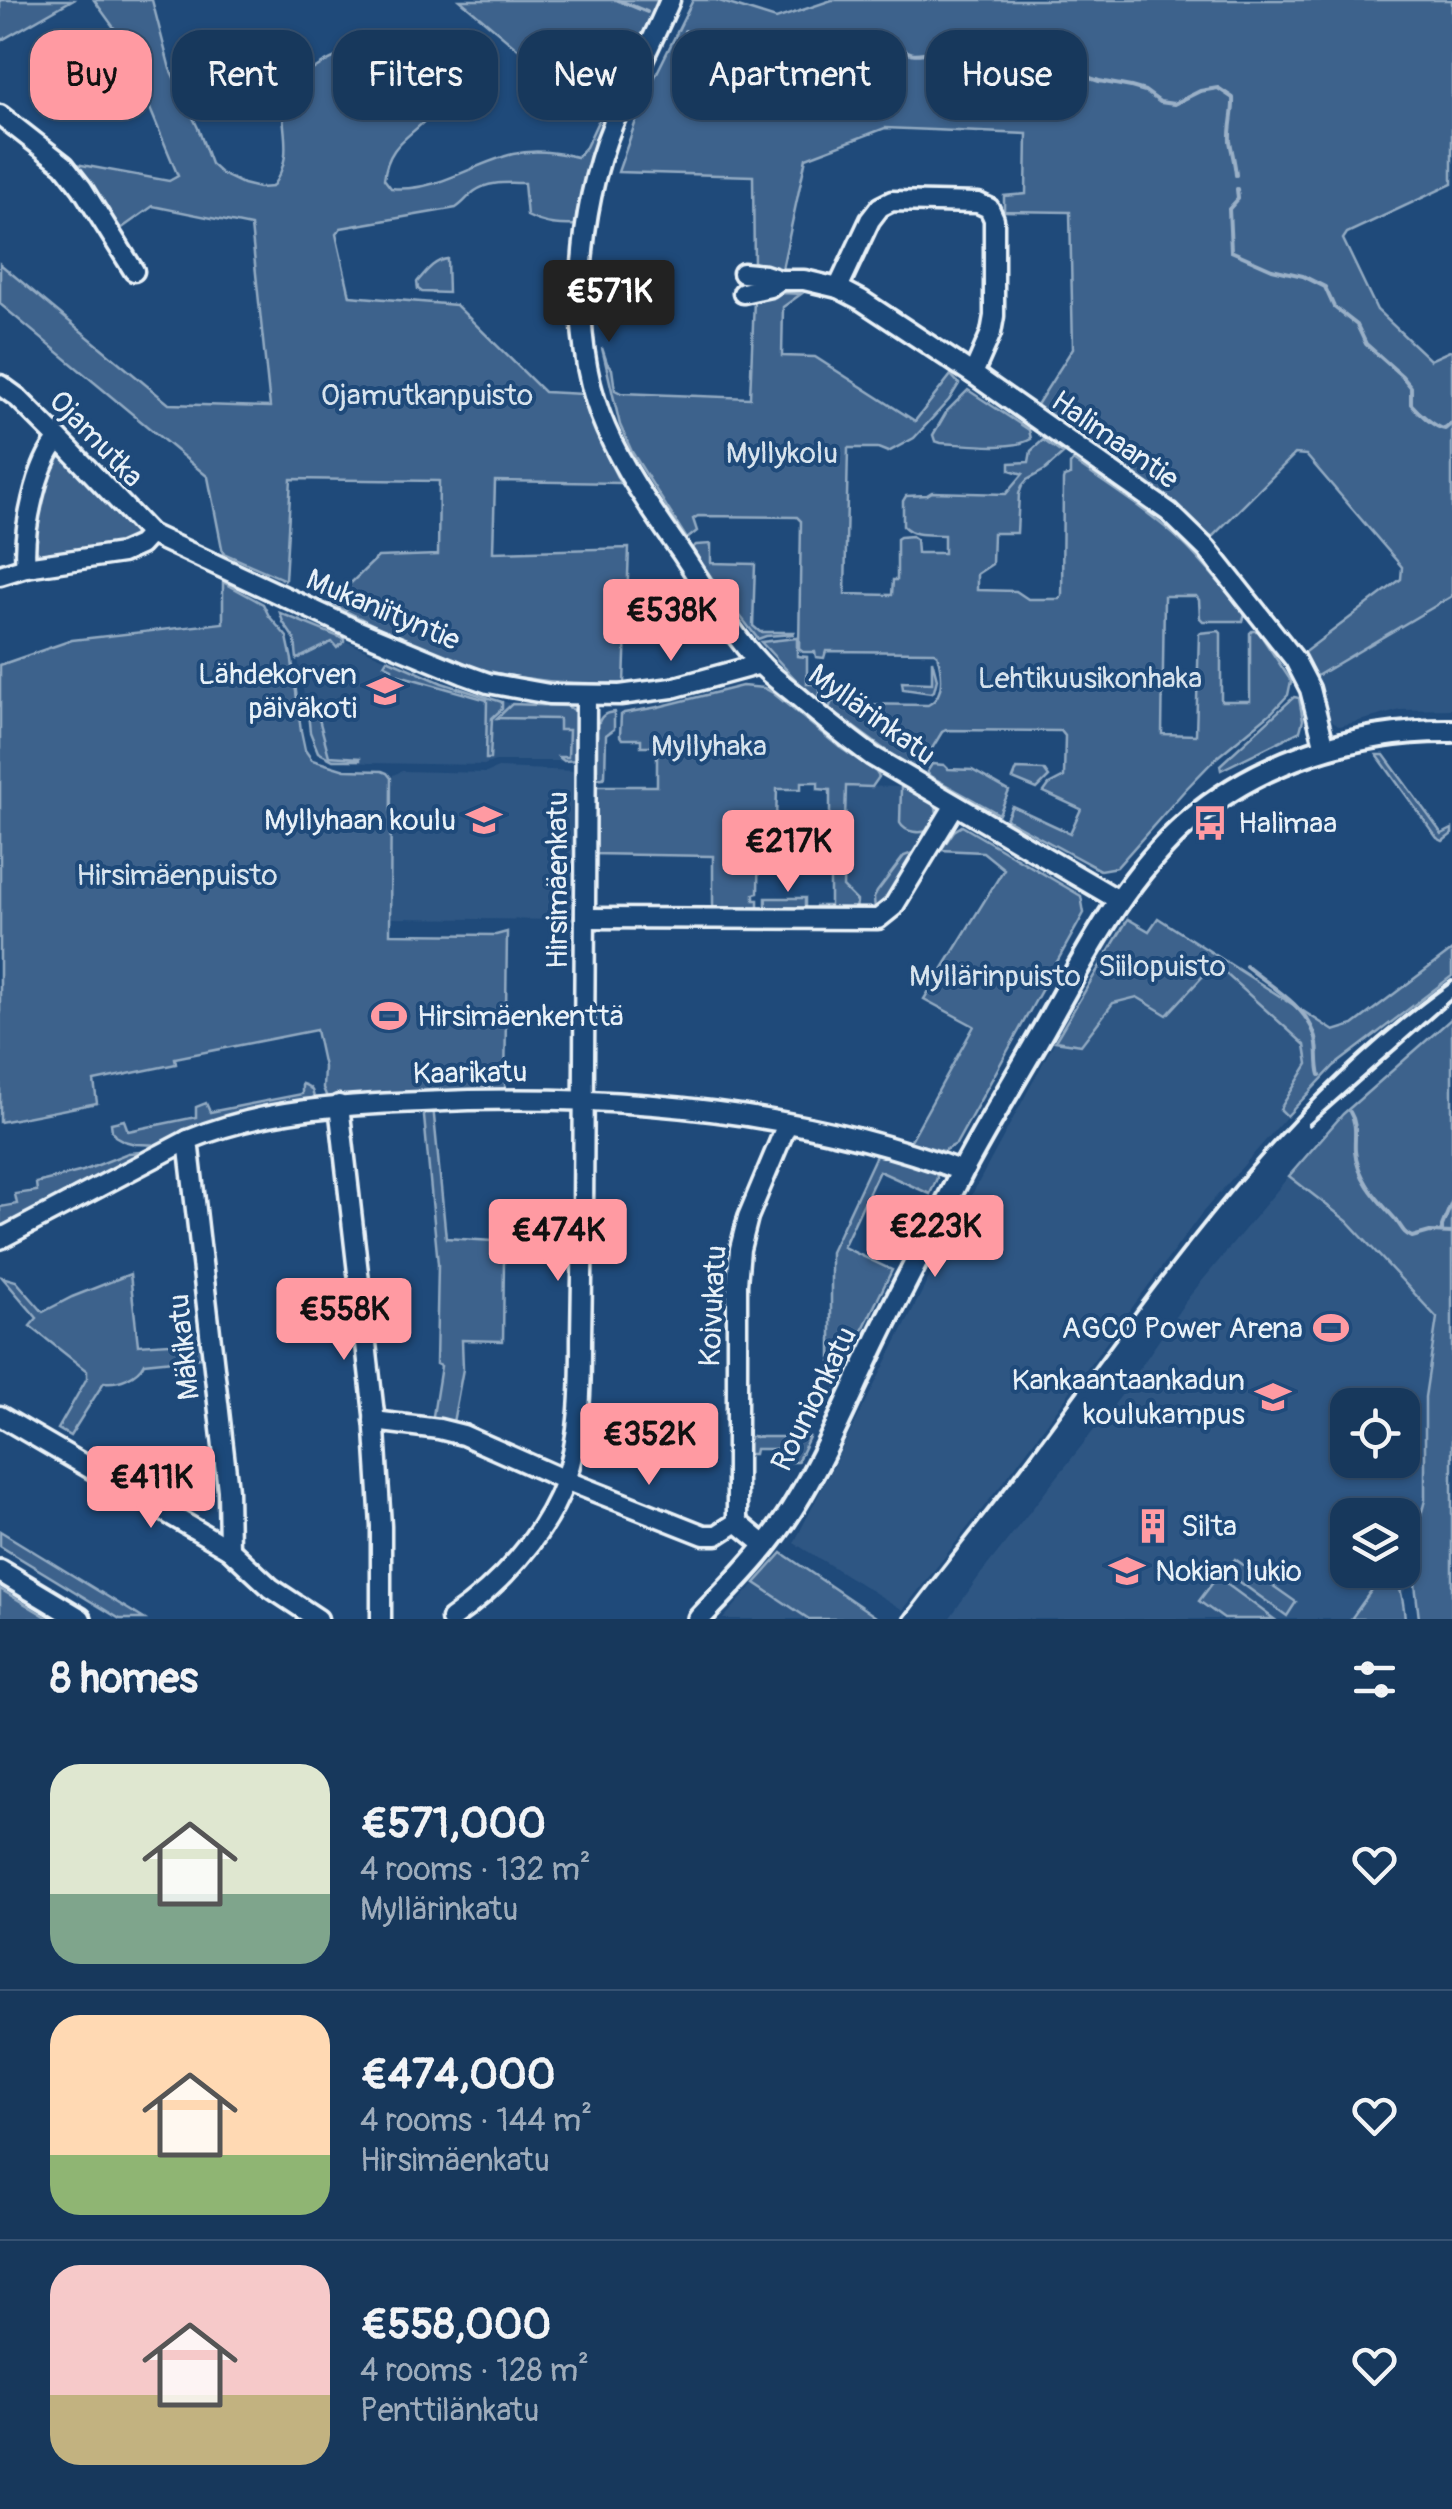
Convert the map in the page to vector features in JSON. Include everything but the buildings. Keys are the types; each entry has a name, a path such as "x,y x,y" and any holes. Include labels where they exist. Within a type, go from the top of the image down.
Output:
{"main road":[{"name":"Rounionkatu","path":"699,1619 751,1565 793,1507 962,1171 1099,932 1159,852 1202,811 1263,772 1325,748 1392,734 1452,731"},
{"path":"0,1571 80,1619"}],"street":[{"name":"Myllärinkatu","path":"670,0 613,125 593,189 588,220 581,286 586,356 605,428 630,476 760,664 839,732 897,772 1120,901"},
{"path":"0,115 64,164 134,271"},
{"path":"838,288 880,207 892,201 978,202 989,208 994,219 994,316 973,374"},
{"name":"Halimaantie","path":"743,273 804,280 838,288 861,300 1143,491 1192,532 1303,673 1325,748"},
{"name":"Halimaantie","path":"743,293 770,287 780,280"},
{"name":"Ojamutka","path":"0,385 18,398 150,534"},
{"path":"26,567 28,522 46,456 59,439"},
{"name":"Mukaniityntie","path":"150,534 438,665 508,687 549,694 620,696 672,688 760,664"},
{"path":"0,574 122,553 150,534"},
{"name":"Hirsimäenkatu","path":"451,1619 473,1604 519,1557 548,1517 565,1480 577,1424 581,1392 586,696"},
{"path":"584,918 878,918 893,908 955,805"},
{"name":"Kaarikatu","path":"0,1239 214,1129 339,1105 502,1098 718,1110 884,1146 962,1171"},
{"path":"339,1105 374,1421 381,1526 381,1619"},
{"name":"Koivukatu","path":"737,1522 736,1337 740,1249 748,1217 787,1124"},
{"name":"Mäkikatu","path":"188,1140 228,1490 230,1549"},
{"path":"0,1416 230,1549 271,1588 318,1619"},
{"path":"374,1421 463,1435 704,1535 717,1535 737,1522 766,1546"}],"shaded area":[{"path":"1452,596 1452,709 1401,710 1340,726 1331,720 1315,677"},
{"name":"Lähdekorven päiväkoti","path":"280,613 442,683 512,704 571,708 576,711 576,761 495,761 484,765 369,763 324,756 310,732 295,640"},
{"name":"Myllyhaan koulu","path":"498,768 577,771 575,917 390,918 393,775 402,771 486,773"},
{"path":"846,786 905,787 935,805 938,811 916,853 875,910 856,911 850,893 843,887"},
{"path":"1225,973 1305,1045 1308,1064 1280,1109 1287,1116 1201,1214 1008,1476 903,1610 794,1543 962,1213 1055,1041 1081,1044 1113,1003 1137,997 1167,1015 1205,974"},
{"name":"Kankaantaankadun koulukampus","path":"1289,1176 1347,1221 1437,1318 1425,1397 1425,1500 1420,1519 1420,1498 1330,1498 1330,1588 1406,1588 1402,1595 1405,1619 949,1619 1120,1397 1188,1298"},
{"path":"755,1583 809,1619 723,1619"}],"green space":[{"path":"0,0 72,0 0,41"},
{"name":"Ojamutkanpuisto","path":"94,0 152,0 172,73 172,120 194,120 211,164 222,174 259,188 272,187 283,164 284,120 313,120 313,71 333,58 333,120 426,120 392,154 384,179 391,188 438,182 521,152 577,157 599,120 606,120 579,225 553,224 527,216 524,183 505,183 480,188 456,208 341,228 336,234 350,296 456,305 544,392 583,394 620,483 495,481 493,552 629,548 624,683 543,681 484,670 429,651 330,603 378,557 438,555 439,481 291,479 285,580 223,553 208,477 0,304 0,264 169,404 270,407 251,226 153,206 119,228 76,164 169,181 178,176 152,113 152,30 116,30"},
{"path":"460,0 659,0 646,30 518,30 518,49"},
{"path":"693,0 716,0 776,19 832,0 1452,0 1452,184 1347,233 1343,239 1377,310 1430,360 1452,350 1452,596 1315,677 1302,654 1401,579 1402,567 1306,455 1295,454 1209,540 1154,490 1035,408 1073,348 1070,212 1004,211 1004,196 1026,194 1027,134 885,128 806,158 782,269 754,266 753,176 618,172 636,120 652,120 652,83 672,42 672,120 906,120 906,30 678,30"},
{"path":"447,259 448,293 418,289 417,282 427,271"},
{"path":"764,294 801,294 783,307 782,356 815,357 915,421 951,375 959,384 914,438 888,452 848,448 845,594 892,595 900,537 916,539 917,553 944,553 944,535 917,533 903,526 906,496 932,492 1006,494 1023,474 1010,470 1010,463 1029,462 1031,451 1043,440 1063,454 1022,486 1017,533 993,533 992,564 977,574 977,590 1016,591 1028,599 1062,596 1063,480 1070,475 1073,461 1169,531 1199,559 1245,614 1243,621 1203,621 1196,596 1164,596 1162,734 1196,735 1199,633 1221,633 1221,701 1250,701 1252,631 1258,631 1291,681 1288,695 1216,758 1117,867 1100,870 1006,819 1012,806 1070,833 1081,809 1044,792 1064,777 1065,736 1061,731 946,730 919,770 829,709 832,701 928,705 940,690 937,654 826,651 824,658 816,657 815,652 803,652 799,649 801,521 797,517 698,516 693,519 697,531 687,539 632,452 620,425 602,348 612,369 615,390 621,393 750,398 754,300"},
{"path":"968,390 1029,430 1031,439 1001,446 935,441 933,435 947,411"},
{"path":"65,457 136,531 130,541 43,556 30,547 38,498 52,459"},
{"path":"711,544 711,563 755,564 753,626 760,632 793,634 758,639 692,548"},
{"name":"Hirsimäenpuisto","path":"223,582 263,604 287,637 301,731 312,760 345,770 382,771 391,778 390,934 507,932 505,1091 328,1100 316,1030 175,1058 176,1064 94,1081 97,1103 0,1122 0,665 72,640 223,623"},
{"path":"280,613 344,642 337,648 332,642 297,659 295,640"},
{"path":"797,638 797,656 807,657 807,684 821,684 819,700 761,642"},
{"path":"387,659 442,683 502,702 502,709 492,718 490,759 486,759 487,700 392,673 392,668 384,664"},
{"path":"932,660 937,679 934,691 903,689 902,682 932,683"},
{"name":"Myllyhaka","path":"742,686 773,693 879,777 872,787 846,786 843,887 857,901 856,911 815,910 816,906 830,906 830,790 818,789 818,782 801,782 801,789 777,789 776,820 759,820 758,893 754,894 758,910 713,909 713,856 591,854 592,786 657,786 657,746 641,746 641,739 622,739 621,715"},
{"path":"1294,697 1299,698 1303,720 1300,731 1221,770 1220,765"},
{"path":"512,704 566,706 576,711 578,760 564,761 559,757 568,757 569,730 559,730 559,719 497,718"},
{"path":"312,710 319,719 329,756 360,760 333,760 318,752 310,732 308,713"},
{"path":"614,712 614,729 606,735 605,776 592,779 593,724"},
{"path":"1377,755 1384,755 1442,834 1452,829 1452,834 1443,841 1437,838"},
{"path":"932,764 972,770 1009,791 999,814 930,776 927,772"},
{"path":"1017,769 1044,770 1049,777 1037,789 1013,779"},
{"path":"901,788 935,805 938,816 931,830 914,832 900,823"},
{"name":"Myllärinpuisto","path":"962,826 1081,896 1084,913 956,1144 943,1151 910,1142 974,1026 924,999 1004,869 983,852 941,850"},
{"path":"915,852 886,902 875,910 877,892 904,856"},
{"path":"766,898 805,898 805,911 766,911"},
{"name":"Siilopuisto","path":"1158,918 1334,1031 1353,1025 1452,950 1452,976 1334,1066 1287,1116 1280,1109 1308,1064 1305,1045 1225,973 1205,974 1167,1015 1137,997 1113,1003 1081,1045 1055,1041 1128,919 1149,931"},
{"path":"1452,1018 1452,1619 1419,1619 1415,1588 1420,1588 1420,1519 1425,1500 1425,1397 1437,1318 1347,1221 1289,1176 1343,1114"},
{"path":"302,1084 312,1091 314,1103 163,1145 124,1141 112,1131 111,1123 124,1120 128,1131 196,1117 196,1107 206,1103 210,1112 302,1094"},
{"path":"423,1106 433,1106 446,1238 575,1246 575,1262 504,1258 503,1341 462,1340 463,1369 452,1428 432,1422 441,1366 436,1364 438,1264"},
{"path":"878,1151 936,1172 937,1178 930,1194 879,1171 843,1247 892,1270 831,1394 831,1252"},
{"path":"140,1152 142,1156 0,1231 0,1207 17,1204 15,1194 37,1191 36,1183"},
{"path":"130,1274 138,1345 202,1341 203,1357 144,1363 127,1378 104,1382 70,1436 58,1429 87,1378 87,1371 30,1326 37,1318 2,1277 16,1281 43,1312"},
{"path":"741,1437 809,1437 797,1462 791,1462 791,1449 755,1449 754,1454 741,1454"},
{"path":"0,1531 144,1619 120,1619 0,1546"},
{"path":"782,1553 879,1619 809,1619 755,1583"},
{"path":"1235,1559 1296,1602 1287,1616 1226,1572"},
{"path":"1217,1577 1274,1619 1224,1619 1199,1601"},
{"path":"1373,1588 1400,1588 1405,1619 1351,1619"},
{"path":"0,1589 50,1619 0,1619"}],"waterway":[{"path":"618,0 647,12"},
{"path":"906,51 914,54 942,49 955,57 957,80 965,100 984,97 1015,56 1026,55 1049,72 1072,72 1131,87 1160,102 1174,104 1200,91 1218,88 1233,98 1230,141 1236,175"},
{"path":"1237,189 1238,199 1229,209 1231,251 1325,287 1334,307 1357,325 1366,344 1411,387 1411,404 1441,428 1452,423"},
{"path":"1246,966 1285,996 1310,1024 1320,1075"},
{"path":"1350,1112 1360,1171 1403,1230 1412,1237 1430,1232 1452,1233"},
{"path":"1442,1231 1452,1202"}],"railway":[{"path":"903,1619 1184,1249 1281,1133 1391,1028 1452,981"},
{"path":"1309,1125 1452,999"}],"place":[{"name":"Lähdekorven päiväkoti","path":"385,691"},
{"name":"Myllyhaan koulu","path":"484,820"},
{"name":"Halimaa","path":"1210,823"},
{"name":"Hirsimäenkenttä","path":"389,1016"},
{"name":"AGCO Power Arena","path":"1331,1328"},
{"name":"Kankaantaankadun koulukampus","path":"1273,1397"},
{"name":"Silta","path":"1153,1526"},
{"name":"Nokian lukio","path":"1127,1571"}],"park label":[{"name":"Myllykolu","path":"782,453"},
{"name":"Lehtikuusikonhaka","path":"1090,678"}]}
